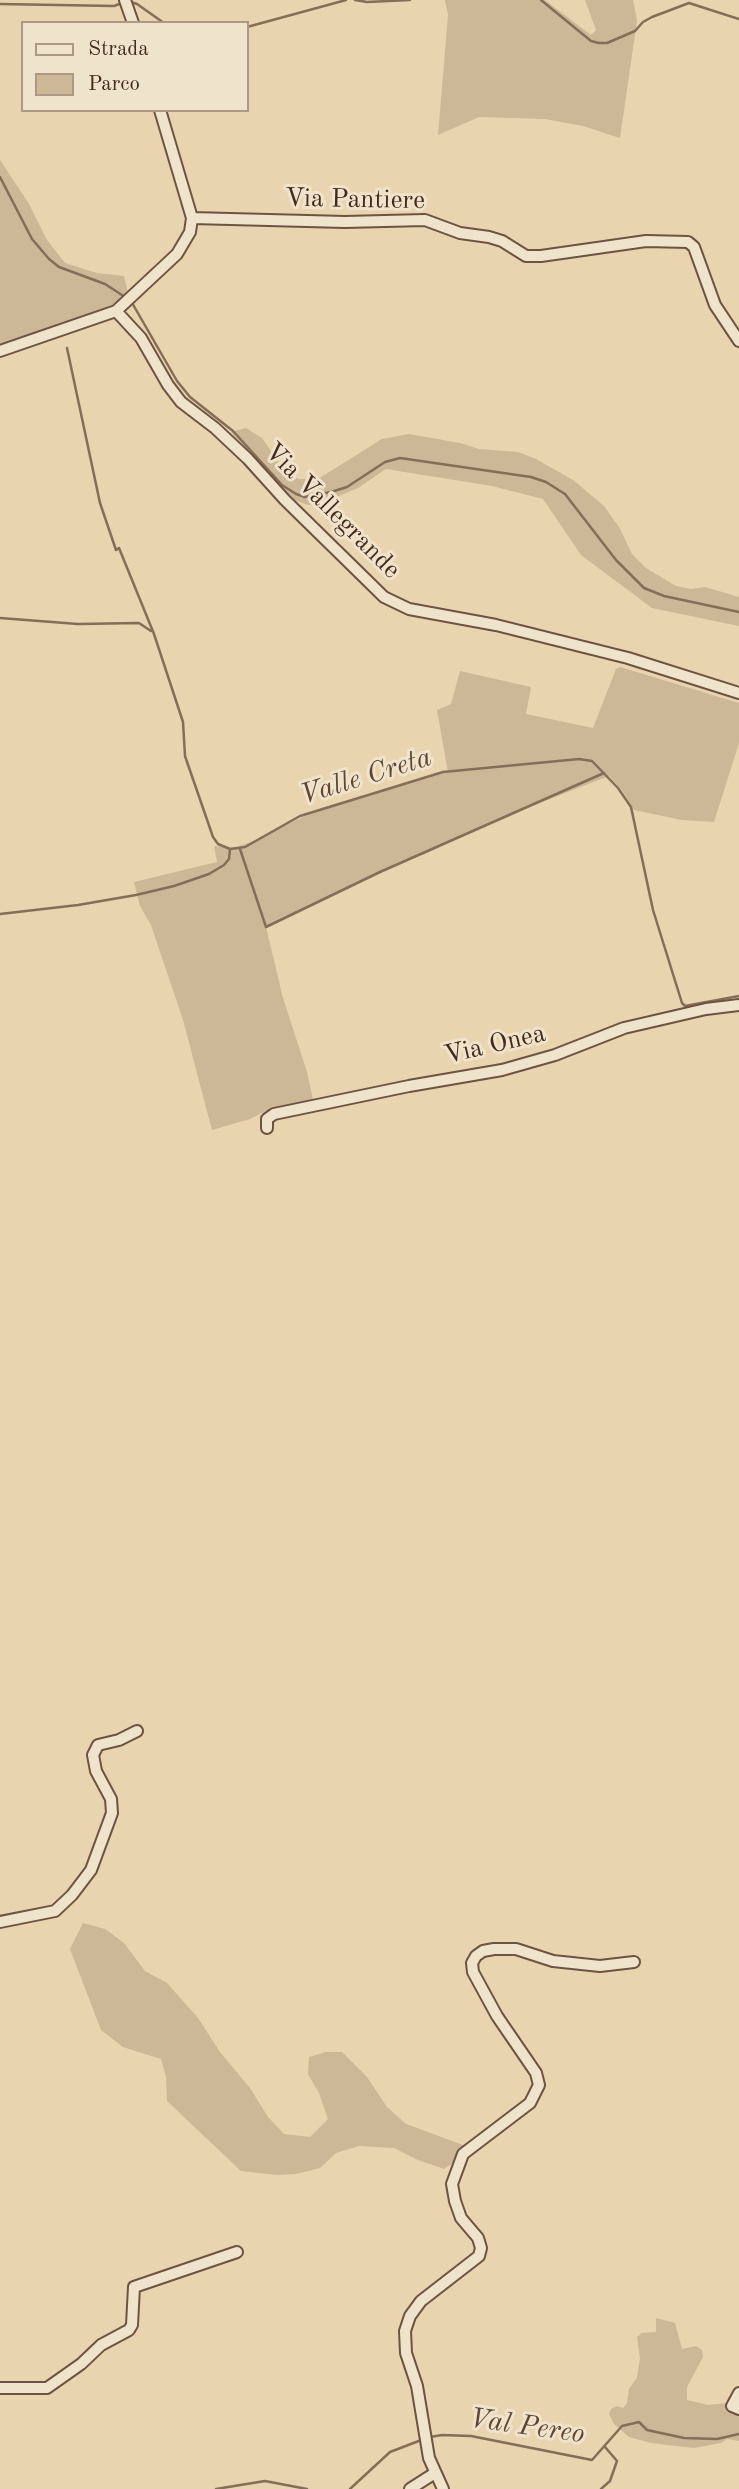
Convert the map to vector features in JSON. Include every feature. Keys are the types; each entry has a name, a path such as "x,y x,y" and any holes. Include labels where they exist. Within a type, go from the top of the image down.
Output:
{"street":[{"path":"126,1 132,21"},
{"path":"0,351 116,311 177,254 191,232 192,218 161,112"},
{"name":"Via Pantiere","path":"192,218 345,222 425,220 460,233 502,241 526,256 646,241 688,242 694,247 715,305 739,341"},
{"name":"Via Pantiere","path":"191,232 214,220"},
{"name":"Via Vallegrande","path":"116,311 141,338 181,402 215,428 248,459 285,500 384,597 408,609 496,625 628,658 739,693"},
{"name":"Via Onea","path":"267,1128 267,1119 274,1114 502,1070 555,1055 624,1028 706,1009 739,1005"},
{"path":"0,1922 55,1911 72,1895 91,1870 112,1813 111,1799 96,1771 93,1755 98,1745 119,1740 137,1731"},
{"path":"443,2489 429,2458 417,2386 407,2353 405,2331 421,2301 479,2256 481,2248 478,2238 461,2218 452,2184 463,2154 530,2103 539,2085 536,2073 497,2016 473,1972 472,1964 476,1956 494,1948 516,1949 553,1961 600,1966 634,1962"},
{"path":"0,2388 47,2388 81,2364 101,2345 129,2330 132,2325 134,2287 237,2252"},
{"path":"739,2393 732,2406 739,2409"},
{"path":"410,2489 435,2473"}],"green space":[{"path":"445,0 545,0 591,35 596,30 585,0 633,0 637,21 620,138 583,126 545,119 479,117 438,135 448,15"},
{"path":"0,160 29,204 47,240 65,263 97,273 124,276 131,307 123,315 75,331 44,329 0,343"},
{"path":"246,428 262,438 279,463 298,479 318,479 382,439 409,434 479,449 518,452 536,459 573,480 604,506 619,527 632,554 646,568 676,586 691,589 705,587 739,597 739,626 652,608 581,555 543,499 492,486 386,469 358,488 327,501 308,505 291,499 231,432"},
{"path":"620,667 739,703 739,743 714,822 682,820 634,810 622,790 609,776 493,821 425,854 397,863 266,927 283,998 307,1072 313,1100 272,1108 250,1119 212,1130 183,1020 151,925 140,906 134,882 217,862 214,846 234,848 321,808 448,772 437,710 451,704 460,671 531,687 526,714 593,728 616,669"},
{"path":"83,1923 105,1929 124,1943 145,1971 167,1983 198,2018 268,2117 284,2134 310,2137 328,2119 319,2093 308,2074 309,2057 326,2052 342,2052 367,2077 387,2107 406,2124 463,2145 456,2161 444,2169 394,2148 359,2146 336,2153 320,2168 296,2174 241,2171 167,2101 166,2077 161,2059 123,2047 101,2030 70,1949"},
{"path":"656,2318 675,2323 682,2349 696,2346 702,2350 703,2357 687,2387 687,2400 708,2405 737,2402 739,2394 739,2441 727,2439 721,2443 694,2448 651,2443 629,2437 614,2424 609,2414 611,2409 617,2406 623,2408 627,2403 629,2389 637,2378 640,2358 637,2337 642,2333 656,2332"}],"waterway":[{"path":"248,27 346,0"},
{"path":"355,0 410,0"},
{"path":"541,0 591,41 599,43 607,43 635,31 652,17 689,3 739,19"},
{"path":"128,1 161,21"},
{"path":"0,4 114,6 122,3"},
{"path":"0,177 32,239 49,259 59,267 105,284 125,297"},
{"path":"131,301 177,381 190,397 233,431 282,485 296,494 305,497 347,487 385,462 400,458 531,477 546,482 565,494 616,560 644,588 664,596 739,612"},
{"name":"Valle Creta","path":"67,348 100,503 116,550 119,548 154,634 183,722 185,756 213,837 218,844 230,849 245,847 300,816 443,772 579,759 592,761 618,788 631,807 653,910 682,1003 685,1006 739,996"},
{"name":"Valle Creta","path":"0,618 78,624 139,623 151,631"},
{"path":"240,849 266,927 380,872 604,773"},
{"path":"0,914 78,905 174,886 209,874 224,865 229,859 230,849"},
{"name":"Val Pereo","path":"430,2437 471,2436 592,2460 622,2426 639,2422 647,2430 684,2438 717,2439 739,2434"},
{"name":"Val Pereo","path":"350,2489 390,2452 424,2439"},
{"path":"601,2489 610,2481 617,2461 605,2447"},
{"name":"Val Pereo","path":"216,2489 265,2481 307,2489"}]}
